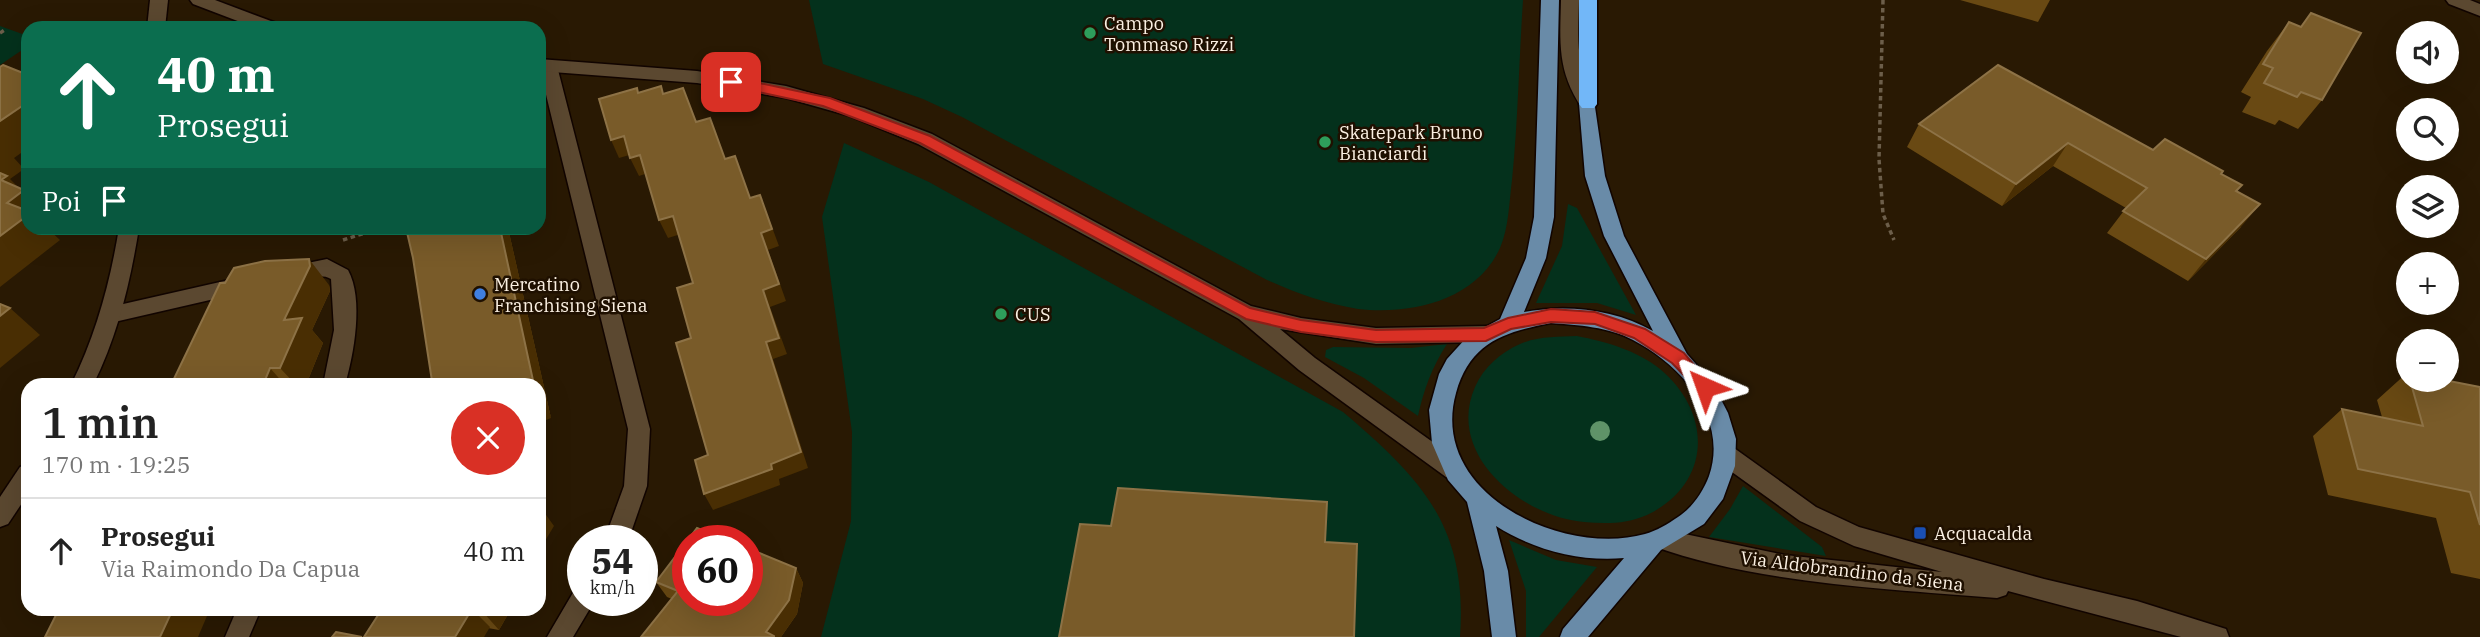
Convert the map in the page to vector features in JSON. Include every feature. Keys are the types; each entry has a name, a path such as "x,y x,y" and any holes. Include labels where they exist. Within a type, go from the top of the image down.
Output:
{"highway":[{"path":"1588,0 1588,104"}],"main road":[{"path":"1508,324 1536,258 1544,217 1550,0"},
{"path":"1588,104 1595,176 1614,236 1678,358"},
{"path":"1551,315 1595,318 1640,333 1678,358 1705,387 1721,419 1726,455 1717,489 1695,518 1657,540 1630,548 1590,549 1548,542 1510,524 1478,499 1454,470 1439,431 1441,393 1457,359 1486,334 1508,324 1551,315"},
{"path":"1478,499 1496,571 1504,637"},
{"path":"1572,637 1657,540"}],"street":[{"path":"157,21 159,0"},
{"path":"199,0 254,21"},
{"path":"1570,0 1570,69 1573,82 1588,104"},
{"path":"2455,0 2480,11"},
{"path":"546,66 731,82 786,92 858,112 964,158 1246,313 1307,364 1454,470"},
{"path":"546,77 639,429 636,494 623,525"},
{"path":"86,378 110,315 127,235"},
{"path":"110,315 327,267 341,275 345,299 344,354 336,378"},
{"path":"1246,313 1301,326 1355,334 1486,334"},
{"name":"Via Aldobrandino da Siena","path":"1726,455 1784,498 1830,525 1877,544 2044,590 2137,612 2217,637"},
{"path":"0,517 21,485"},
{"name":"Via Aldobrandino da Siena","path":"1657,540 1745,560 1824,571 2044,590"},
{"path":"237,637 246,616"},
{"path":"559,637 572,616"}],"path":[{"path":"1884,0 1879,159 1883,214 1894,240"},
{"path":"0,33 6,29"}],"green space":[{"path":"809,0 1523,0 1514,158 1503,240 1489,266 1475,281 1440,301 1378,310 1346,307 1311,298 1267,280 962,117 923,99 823,64"},
{"path":"0,26 21,34 21,51 0,65"},
{"name":"CUS","path":"844,143 929,182 1343,412 1396,460 1434,508 1447,535 1456,565 1461,598 1460,637 821,637 851,521 852,432 822,217"},
{"path":"1568,204 1577,208 1636,315 1597,303 1536,303 1562,246"},
{"path":"1577,336 1621,348 1651,362 1677,387 1689,406 1696,426 1698,447 1694,467 1684,485 1668,502 1639,518 1616,523 1584,522 1561,518 1537,508 1515,495 1495,478 1480,458 1471,436 1469,412 1475,387 1493,361 1527,341"},
{"path":"1447,344 1429,378 1418,416 1364,378 1325,357 1326,350 1333,347 1411,348"},
{"path":"1743,486 1822,547 1826,556 1709,537"},
{"path":"1509,540 1556,560 1597,567 1539,637 1526,637 1526,591"}],"building":[{"path":"2311,13 2361,33 2322,100 2301,92 2297,97 2264,83 2273,68 2263,64 2289,22 2301,27"},
{"path":"3,65 21,72 21,107 0,121 0,67"},
{"path":"1998,65 2153,150 2165,139 2223,171 2221,174 2242,185 2236,191 2260,204 2206,259 2123,211 2147,188 2068,143 2016,184 1919,124"},
{"path":"661,86 663,94 683,88 696,122 710,118 725,159 735,156 750,198 760,195 772,229 761,233 779,284 763,290 779,338 766,342 801,452 771,464 772,469 704,494 695,460 708,455 676,343 691,338 677,288 693,283 673,216 659,220 640,155 630,158 624,136 611,140 599,99 637,88 638,93"},
{"path":"0,173 7,176 1,180 21,189 21,192 7,203 21,208 21,220 0,236"},
{"path":"408,235 502,235 532,378 432,378"},
{"path":"309,259 310,266 284,320 302,318 280,368 270,368 266,378 174,378 220,283 225,283 234,268 265,261"},
{"path":"0,304 10,308 0,316"},
{"path":"2459,383 2480,387 2480,525 2470,492 2358,469 2342,409 2423,426 2413,392 2459,392"},
{"path":"1118,488 1327,502 1325,542 1357,544 1354,637 1059,637 1080,524 1111,526"},
{"path":"763,555 796,568 789,600 766,632 774,637 641,637 672,598 672,616 763,616"},
{"path":"672,561 672,589 658,583"},
{"path":"56,616 170,616 160,637 45,637"},
{"path":"378,616 468,616 455,637 364,637"},
{"path":"336,632 362,637 332,637"}],"place":[{"name":"Campo Tommaso Rizzi","path":"1090,33"},
{"name":"Skatepark Bruno Bianciardi","path":"1325,142"},
{"name":"Mercatino Franchising Siena","path":"480,294"},
{"name":"CUS","path":"1001,314"},
{"name":"Acquacalda","path":"1920,533"}],"route":[{"path":"731,82 825,102 891,124 925,139 1246,313 1301,326 1376,336 1486,334 1508,324 1551,315 1595,318 1640,333 1678,358 1705,387"}]}
